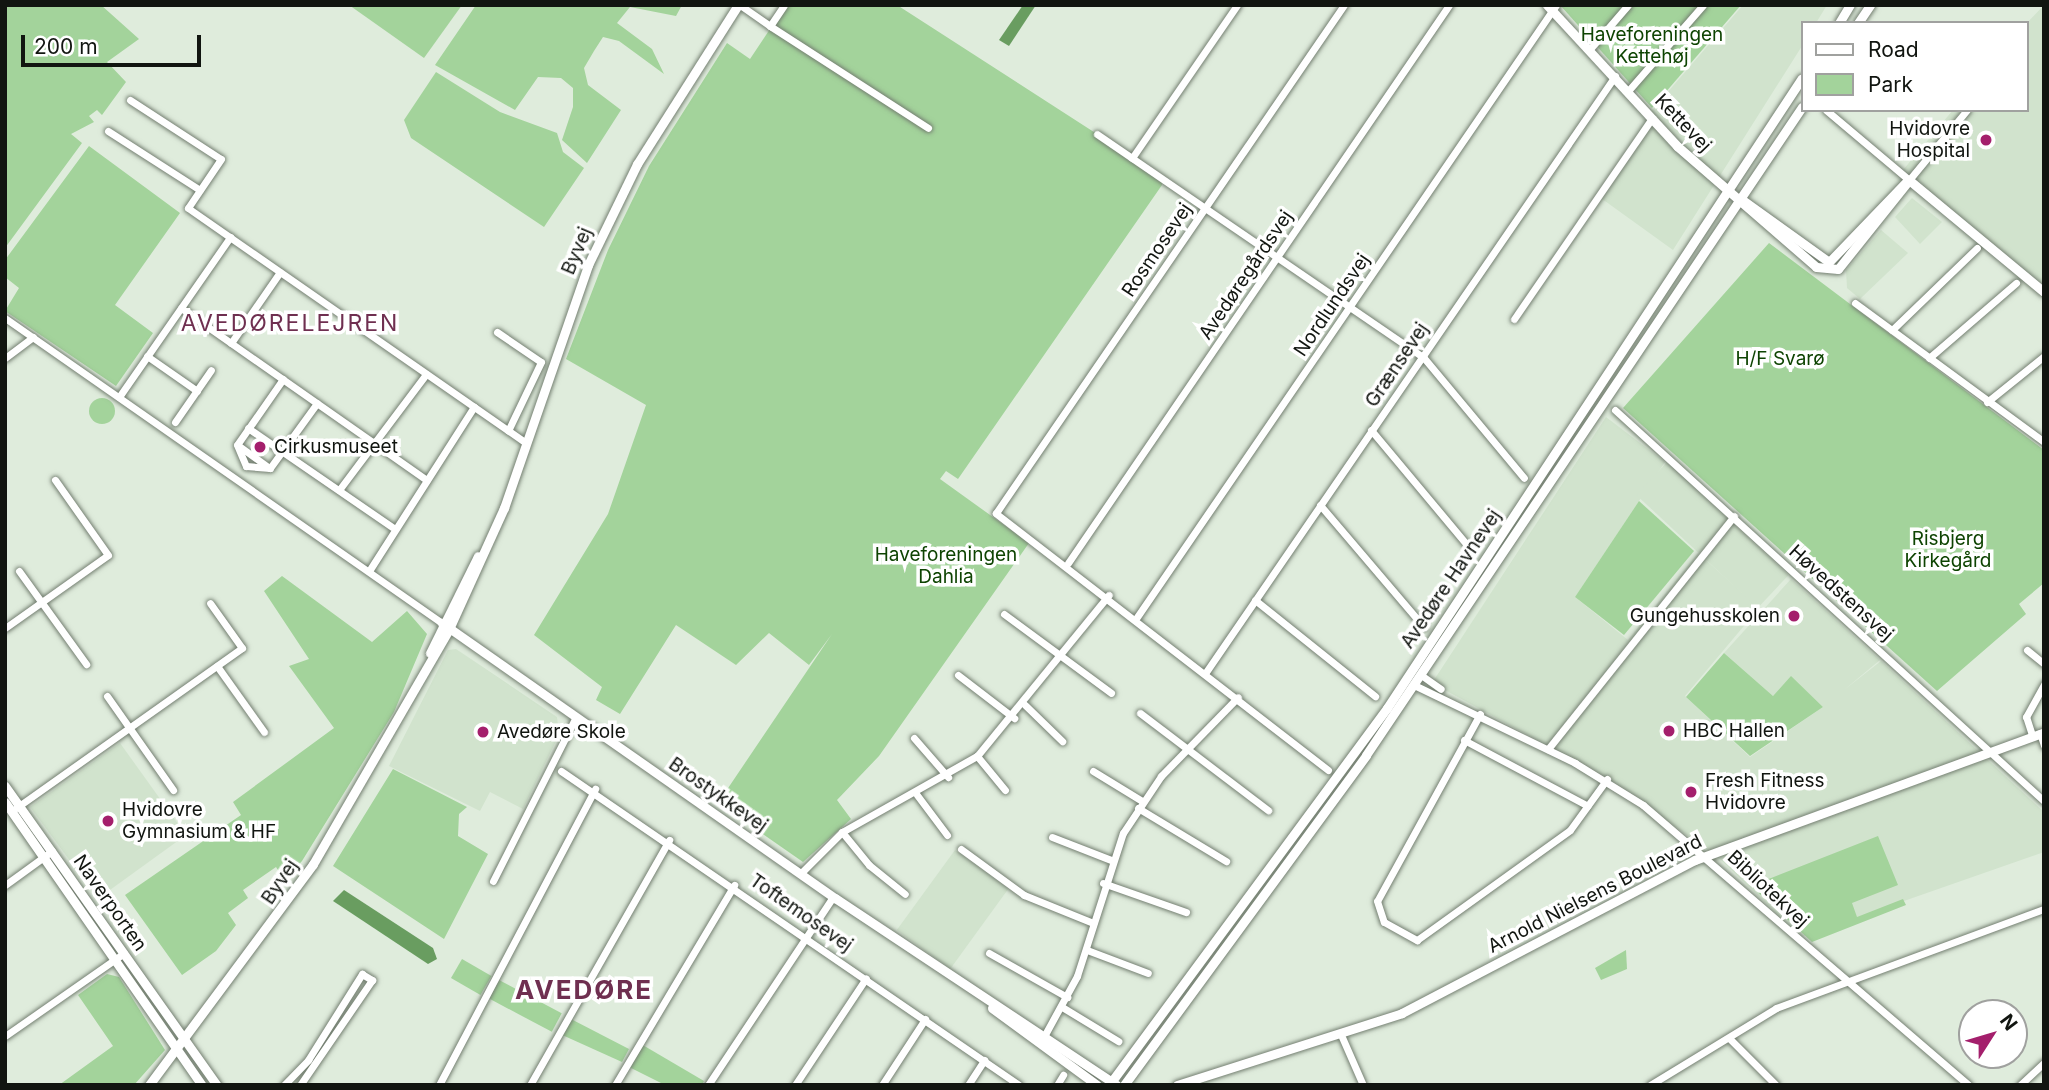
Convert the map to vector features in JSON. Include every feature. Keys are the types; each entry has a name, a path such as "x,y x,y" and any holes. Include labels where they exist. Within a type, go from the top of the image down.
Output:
{"street":[{"name":"Byvej","path":"149,1085 187,1041 313,864 418,684 493,531 611,215 739,5 928,128"},
{"path":"770,26 784,5"},
{"path":"1132,159 1237,5"},
{"name":"Rosmosevej","path":"1068,563 996,513 1344,5"},
{"name":"Avedøregårdsvej","path":"1068,563 1449,5"},
{"path":"1590,49 1628,5"},
{"path":"1628,91 1703,5"},
{"path":"1840,21 1850,5"},
{"path":"1859,21 1870,5"},
{"name":"Kettevej","path":"1552,7 1652,118 1816,267 1831,271 1847,260 1909,180"},
{"name":"Nordlundsvej","path":"1137,617 1552,7"},
{"name":"Grænsevej","path":"1206,672 1615,76"},
{"name":"Avedøre Havnevej","path":"1112,1084 1387,708 1800,81"},
{"path":"130,100 221,159 188,208 526,443"},
{"name":"Avedøre Havnevej","path":"1124,1085 1421,675 1800,110"},
{"path":"1828,112 2044,292"},
{"path":"1909,180 1966,112"},
{"path":"1514,319 1652,118"},
{"path":"108,131 200,190"},
{"path":"1097,134 1422,357 1524,478"},
{"path":"119,397 230,237"},
{"path":"1892,330 1977,248"},
{"path":"231,343 280,272"},
{"path":"1929,358 2016,283"},
{"path":"1855,303 2044,442"},
{"path":"181,308 427,480"},
{"path":"5,318 446,626"},
{"path":"497,332 541,362 508,431"},
{"path":"5,358 33,337"},
{"path":"148,356 197,391"},
{"path":"1987,402 2044,356"},
{"path":"175,422 211,370"},
{"path":"339,490 426,374"},
{"path":"237,444 283,379"},
{"path":"270,468 317,403"},
{"path":"369,571 474,407"},
{"name":"Høvedstensvej","path":"1615,410 2044,801"},
{"path":"248,428 392,527"},
{"path":"1371,430 1472,551"},
{"path":"237,444 246,466"},
{"path":"237,444 270,468"},
{"path":"236,480 246,466"},
{"path":"246,466 270,468"},
{"path":"5,628 108,555 55,480"},
{"path":"1321,505 1424,627"},
{"path":"1548,749 1734,516"},
{"path":"1068,563 1328,770"},
{"path":"19,571 86,664"},
{"path":"800,874 842,832 917,795 977,756 1025,705 1109,595"},
{"path":"1255,600 1375,696"},
{"path":"16,809 242,648 210,603"},
{"path":"1004,614 1111,693"},
{"name":"Brostykkevej","path":"446,626 833,897 1041,1040 1112,1084"},
{"path":"2027,650 2044,664"},
{"path":"217,666 264,732"},
{"path":"958,675 1014,718"},
{"name":"Bibliotekvej","path":"1421,675 1480,714 1606,779 1708,855 1846,981 1968,1085"},
{"path":"2044,684 2026,717 2039,733 2044,745"},
{"name":"Bibliotekvej","path":"1414,685 1456,700"},
{"path":"107,696 173,790"},
{"path":"1041,1040 1062,1007 1087,950 1111,860 1140,804 1187,749 1238,697"},
{"path":"1025,705 1062,741"},
{"path":"1140,713 1268,810"},
{"path":"1480,714 1377,901 1384,922 1417,940 1570,830 1606,779"},
{"path":"493,880 576,717"},
{"name":"Arnold Nielsens Boulevard","path":"1177,1085 1342,1037 1436,998 1708,855 2039,733"},
{"path":"914,738 948,777"},
{"path":"1464,740 1588,806"},
{"path":"977,756 1005,790"},
{"name":"Toftemosevej","path":"561,771 595,789 1019,1085"},
{"path":"1093,771 1226,860"},
{"name":"Naverporten","path":"5,786 16,809 217,1085"},
{"path":"439,1085 595,789"},
{"path":"917,795 947,835"},
{"name":"Naverporten","path":"5,802 16,809"},
{"path":"842,832 869,865 905,894"},
{"path":"1052,837 1111,860"},
{"path":"530,1085 669,841"},
{"path":"961,849 1024,895 1093,923"},
{"path":"5,885 48,854"},
{"name":"Naverporten","path":"48,854 114,960 202,1085"},
{"path":"1103,883 1186,912"},
{"path":"615,1085 734,885"},
{"path":"708,1085 833,897"},
{"path":"1650,1085 1776,1008 2044,909"},
{"path":"1087,950 1149,973"},
{"path":"989,953 1067,997"},
{"path":"5,1036 124,954"},
{"path":"284,1085 308,1060 362,974 372,980 300,1085"},
{"path":"795,1085 866,978"},
{"path":"1062,1007 1118,1041"},
{"path":"882,1085 925,1019"},
{"path":"1342,1037 1363,1085"},
{"path":"1730,1038 1776,1085"},
{"name":"Brostykkevej","path":"1041,1040 1097,1085"},
{"path":"968,1085 984,1060"},
{"path":"2020,1085 2044,1063"},
{"path":"1057,1085 1063,1075"}],"shaded area":[{"path":"1023,5 1036,5 1009,46 999,40"},
{"path":"1743,5 1827,5 1817,21 1800,21 1800,49 1673,250 1598,196 1653,109"},
{"name":"Hvidovre Hospital","path":"2044,5 2044,287 1903,170 1951,112 2028,112 2028,22"},
{"path":"1912,198 1942,222 1920,244 1895,217"},
{"path":"1881,230 1908,253 1860,299 1847,288 1846,270"},
{"path":"1606,417 1665,462 1575,597 1628,640 1698,553 1759,608 1685,696 1750,757 1823,707 1791,677 1773,696 1724,653 1791,579 1880,660 1844,690 1881,661 2044,812 2044,852 1801,937 1720,859 1609,779 1432,683"},
{"path":"1667,462 1788,575 1758,608 1636,495"},
{"name":"Avedøre Skole","path":"456,649 557,717 559,735 523,809 490,792 480,811 389,766 448,650"},
{"name":"Hvidovre Gymnasium & HF","path":"120,743 186,835 103,895 88,885 30,807"},
{"path":"955,850 1008,889 950,969 897,930"},
{"path":"344,890 433,948 437,959 428,964 333,901"}],"green space":[{"path":"5,5 101,5 139,39 107,62 126,82 102,115 97,110 89,116 94,122 71,134 82,143 5,248"},
{"path":"349,5 462,5 424,58"},
{"path":"476,5 682,5 676,16 630,7 617,23 652,49 664,74 619,41 603,37 594,51 584,68 588,85 621,110 587,163 562,140 573,107 573,88 561,78 538,77 515,110 435,65"},
{"name":"Haveforeningen Dahlia","path":"786,5 897,5 1162,176 1162,185 958,479 946,471 940,479 1029,543 879,756 837,800 851,819 803,862 718,803 832,634 809,665 769,633 736,665 676,625 620,714 596,700 602,687 534,635 608,514 646,405 566,359 608,250 649,166 727,43 750,59"},
{"name":"Haveforeningen Kettehøj","path":"1560,5 1741,5 1652,108"},
{"path":"436,72 500,112 557,133 563,152 584,168 544,227 411,138 404,120"},
{"path":"89,146 180,213 115,305 153,333 116,386 5,311 19,288 5,277 5,260"},
{"path":"1769,243 2044,450 2044,583 2019,604 2026,614 1937,691 1623,408"},
{"path":"102,398 111,402 115,411 111,420 102,424 93,420 89,411 93,402"},
{"path":"1639,501 1694,551 1624,635 1575,597"},
{"path":"282,576 372,642 407,611 427,634 394,712 302,861 285,881 276,867 243,890 248,898 228,913 236,925 216,951 182,975 125,895 241,815 233,802 334,728 289,666 309,659 264,591"},
{"path":"1724,653 1773,696 1791,676 1823,707 1750,756 1686,697"},
{"path":"393,769 467,807 459,814 458,836 488,854 444,939 333,866"},
{"path":"1878,836 1898,885 1852,903 1857,917 1903,899 1906,905 1812,942 1751,886"},
{"path":"1626,950 1627,969 1601,980 1595,968"},
{"path":"462,959 491,976 480,995 451,978"},
{"path":"107,974 119,977 165,1050 134,1085 59,1085 113,1046 78,995"},
{"path":"499,980 562,1013 552,1032 489,999"},
{"path":"569,1018 629,1049 622,1062 560,1034"},
{"path":"641,1044 704,1081 702,1085 665,1085 629,1067"}],"place":[{"name":"Hvidovre Hospital","path":"1986,140"},
{"name":"Cirkusmuseet","path":"260,447"},
{"name":"Gungehusskolen","path":"1794,616"},
{"name":"HBC Hallen","path":"1669,731"},
{"name":"Avedøre Skole","path":"483,732"},
{"name":"Fresh Fitness Hvidovre","path":"1691,792"},
{"name":"Hvidovre Gymnasium & HF","path":"108,821"}],"district":[{"name":"AVEDØRELEJREN","path":"290,323"},
{"name":"AVEDØRE","path":"584,990"}],"park label":[{"name":"H/F Svarø","path":"1780,359"},
{"name":"Risbjerg Kirkegård","path":"1948,550"}]}
